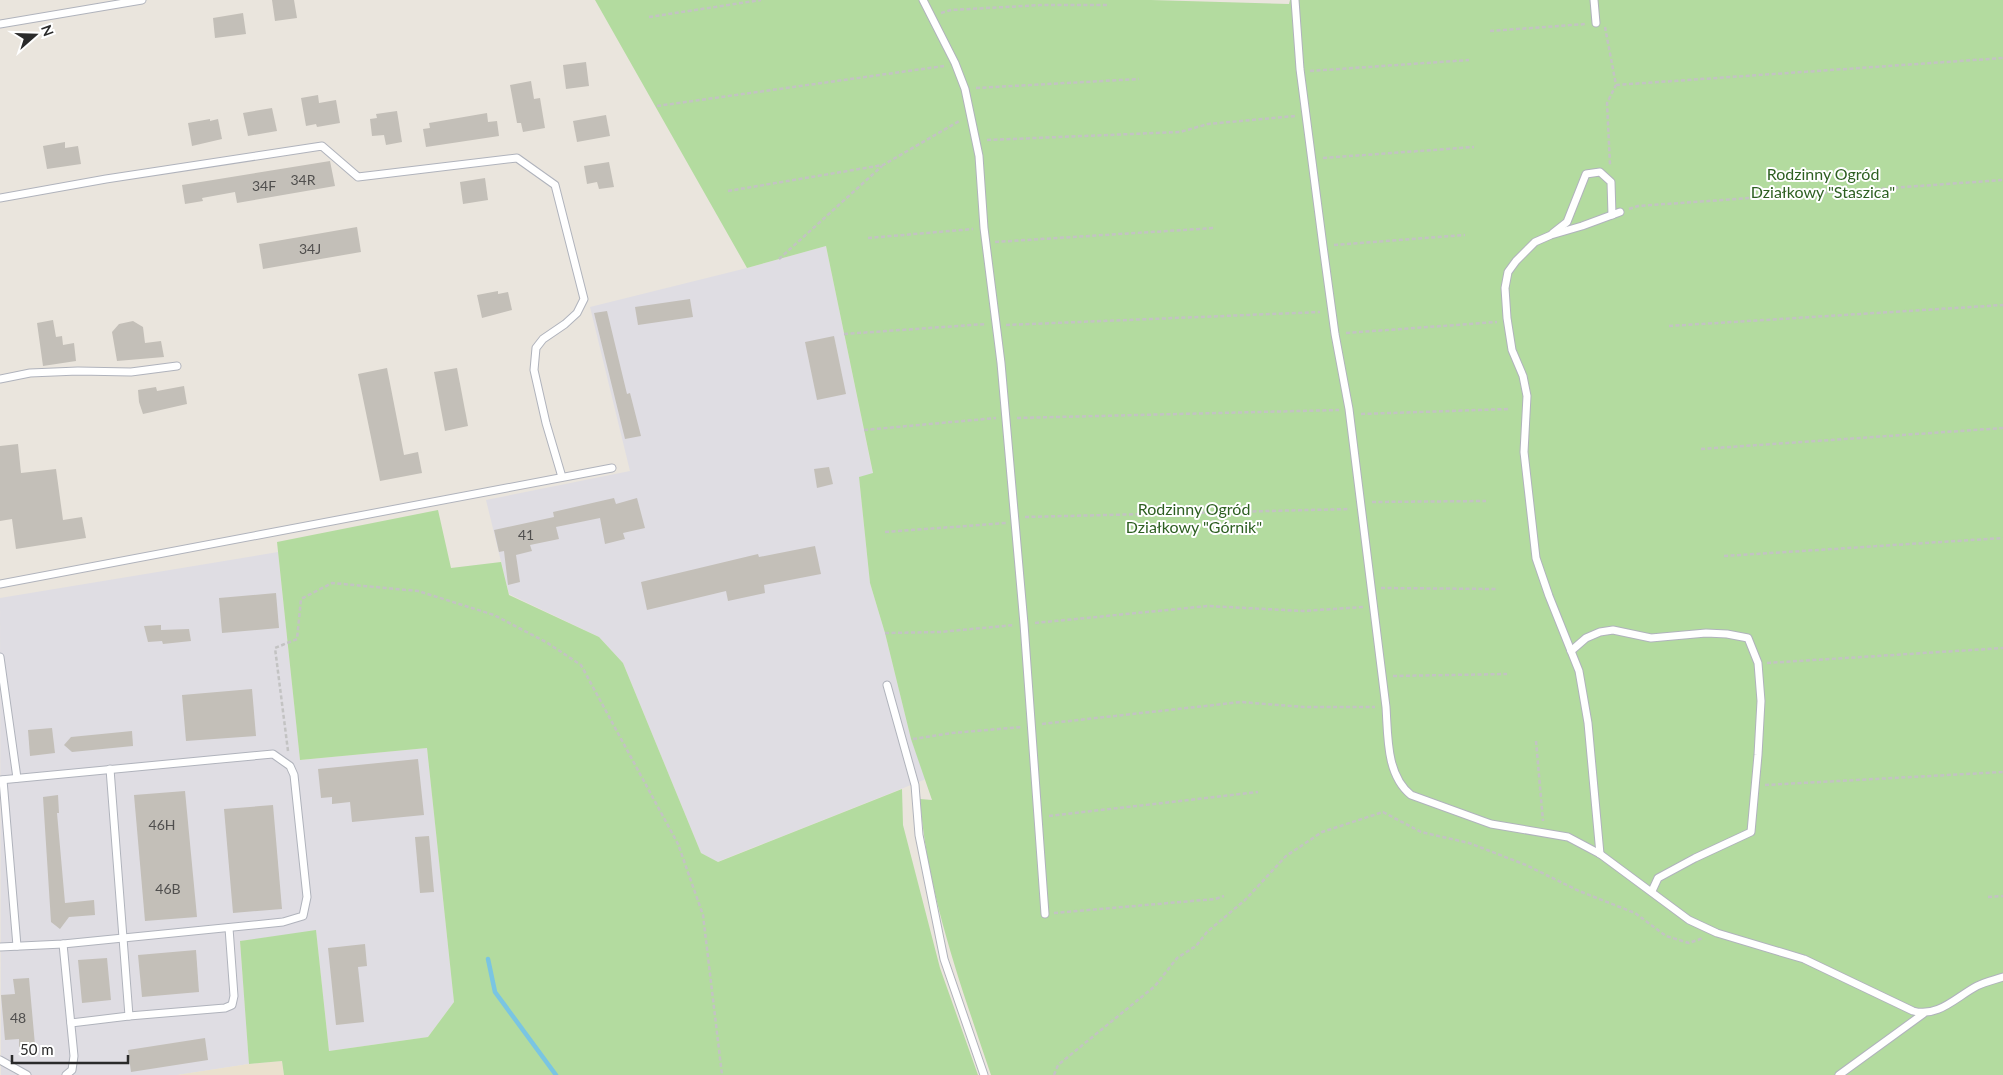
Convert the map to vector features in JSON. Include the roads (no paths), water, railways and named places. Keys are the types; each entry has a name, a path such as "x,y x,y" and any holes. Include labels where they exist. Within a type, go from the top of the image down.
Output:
{"lane":[{"path":"0,24 142,0"},
{"path":"923,0 955,63 965,89 976,141 1006,418 1024,624 1045,914"},
{"path":"1295,0 1306,116 1335,334 1349,412 1386,707 1389,755 1403,788 1411,795 1491,824 1568,836 1600,854 1689,920 1717,933 1804,959 1923,1014"},
{"path":"1594,0 1596,23"},
{"path":"0,198 106,179 322,146 358,177 517,158 554,185 584,299 577,314 543,339 536,348 534,370 546,423 562,477"},
{"path":"1551,235 1567,222 1586,174 1600,172 1611,182 1612,216"},
{"path":"1600,854 1588,723 1579,671 1536,558 1524,452 1527,396 1523,376 1512,350 1505,288 1508,272 1535,242 1620,212"},
{"path":"0,379 30,373 78,371 131,372 177,366"},
{"path":"0,584 612,468"},
{"path":"1571,651 1586,638 1600,632 1612,630 1651,638 1706,633 1727,634 1748,638 1758,663 1761,701 1751,832 1695,858 1658,878 1652,891"},
{"path":"0,657 17,778"},
{"path":"887,685 915,785 919,836 944,959 984,1075"},
{"path":"0,947 63,944 229,928 283,922 303,916 307,896 294,774 290,766 273,754 2,780 16,946"},
{"path":"110,769 129,1016"},
{"path":"71,1023 225,1008 232,1005 234,996 229,928"},
{"path":"63,944 74,1056 72,1070 66,1075"},
{"path":"1839,1075 1923,1014 1935,1011 1978,985 2003,977"},
{"path":"0,1060 27,1075"}],"waterway":[{"path":"488,959 495,992 556,1075"}],"park label":[{"name":"Rodzinny Ogród Działkowy \"Staszica\"","path":"1823,182"},
{"name":"Rodzinny Ogród Działkowy \"Górnik\"","path":"1194,517"}]}
